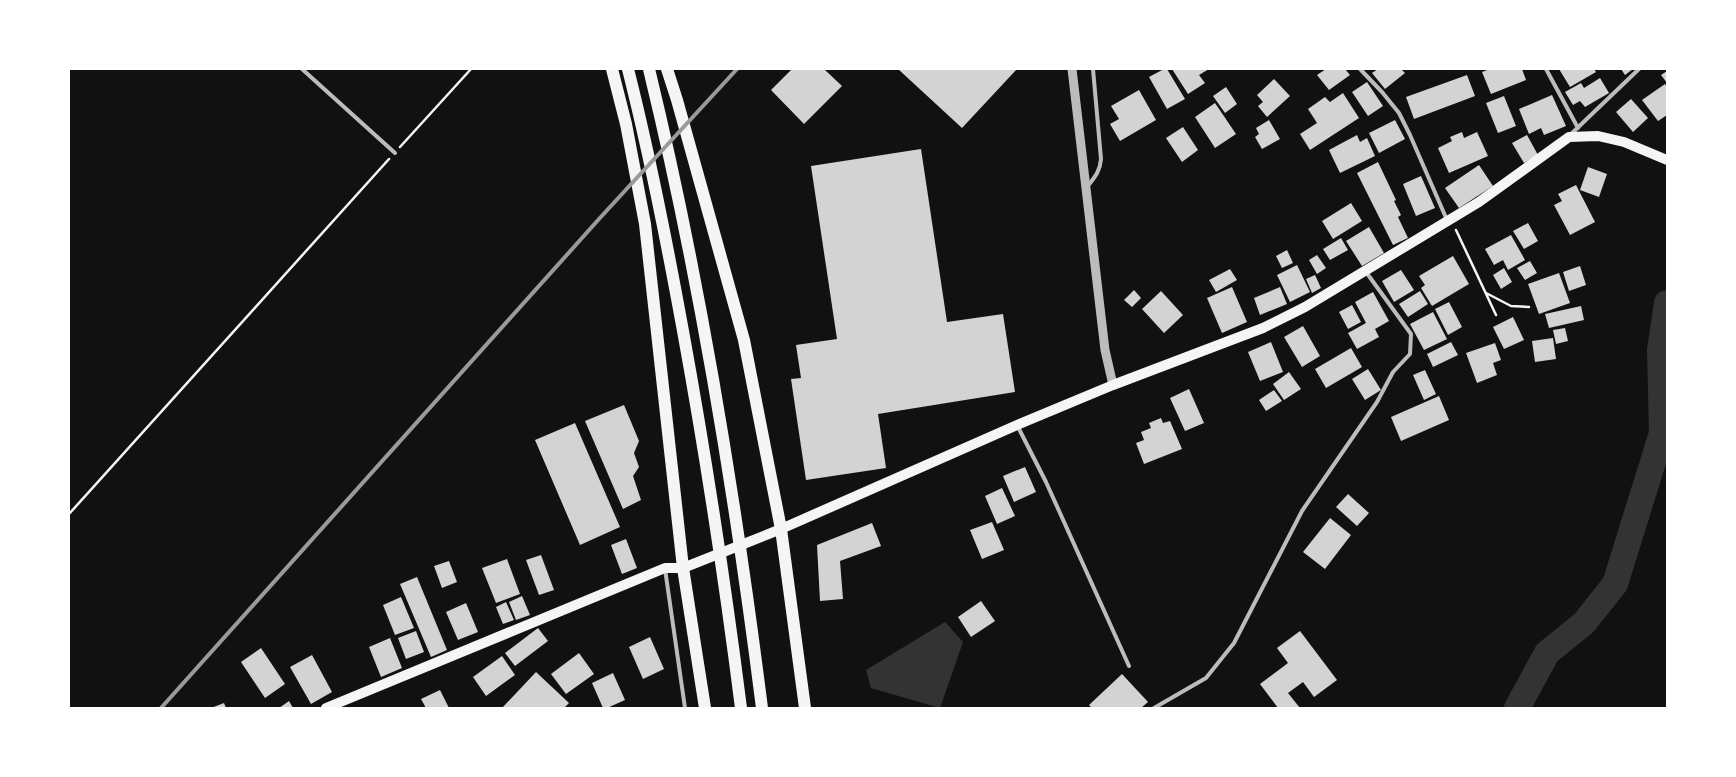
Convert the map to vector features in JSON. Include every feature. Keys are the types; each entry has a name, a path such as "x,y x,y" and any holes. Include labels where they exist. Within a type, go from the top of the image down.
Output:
{"highway":[{"path":"612,69 626,124 645,224 683,568 705,708"},
{"path":"628,69 663,219 703,444 726,591 741,708"},
{"path":"650,69 706,342 748,596 762,708"},
{"path":"667,69 744,340 769,475 781,528 805,708"}],"main road":[{"path":"326,708 665,568 683,568 781,528 1113,385 1263,328 1306,307 1449,221 1511,180 1569,137 1598,136 1624,142 1667,160"}],"street":[{"path":"1072,69 1105,350 1113,385"}],"lane":[{"path":"302,69 395,153"},
{"path":"1085,189 1096,177 1101,159 1092,69"},
{"path":"1360,69 1399,113 1449,221"},
{"path":"1546,69 1578,128"},
{"path":"1569,137 1639,69"},
{"path":"1154,708 1206,678 1234,643 1302,511 1377,402 1393,372 1410,354 1411,334 1366,272"},
{"path":"1017,425 1046,482 1129,666"},
{"path":"665,568 685,708"}],"path":[{"path":"69,514 471,69"},
{"path":"1449,221 1496,315"},
{"path":"1485,293 1512,306 1530,308"}],"shaded area":[{"path":"945,622 963,642 940,708 871,688 866,670"}],"building":[{"path":"792,69 824,69 842,86 804,124 771,90"},
{"path":"898,69 1017,69 962,128"},
{"path":"1167,69 1185,99 1167,109 1149,77"},
{"path":"1172,69 1209,69 1199,75 1205,83 1188,94"},
{"path":"1326,69 1345,69 1350,75 1329,90 1317,75"},
{"path":"1378,69 1401,69 1405,73 1385,89 1372,73"},
{"path":"1490,69 1522,69 1526,80 1491,94 1482,72"},
{"path":"1559,69 1594,69 1596,72 1570,87"},
{"path":"1621,69 1633,69 1625,75"},
{"path":"1667,71 1667,83 1661,75"},
{"path":"1467,75 1475,96 1414,119 1406,97"},
{"path":"1600,78 1609,93 1585,107 1580,101 1573,105 1565,92 1581,83 1584,88"},
{"path":"1274,79 1290,96 1267,117 1258,106 1263,102 1257,95"},
{"path":"1367,82 1383,106 1368,116 1352,92"},
{"path":"1665,84 1667,87 1667,115 1658,121 1642,100"},
{"path":"1226,87 1237,104 1225,113 1213,96"},
{"path":"1139,90 1156,120 1120,141 1110,124 1119,119 1111,106"},
{"path":"1343,93 1359,118 1310,150 1300,134 1317,123 1308,109 1325,97 1330,102"},
{"path":"1552,95 1566,126 1544,135 1541,128 1529,134 1519,109"},
{"path":"1504,96 1516,126 1498,133 1486,103"},
{"path":"1631,99 1648,118 1633,132 1616,112"},
{"path":"1215,103 1236,134 1215,148 1195,117"},
{"path":"1269,120 1280,139 1262,149 1255,137 1259,134 1256,128"},
{"path":"1395,120 1405,139 1379,153 1369,133"},
{"path":"1183,127 1198,150 1182,162 1166,138"},
{"path":"1462,132 1464,138 1477,132 1488,156 1449,173 1438,148 1452,141 1450,137"},
{"path":"1357,135 1360,142 1367,138 1375,156 1340,173 1329,150"},
{"path":"1527,135 1538,155 1524,163 1512,143"},
{"path":"921,149 947,322 1003,314 1015,392 878,414 886,468 806,480 791,379 801,378 796,345 837,339 811,166"},
{"path":"1378,162 1396,200 1394,201 1401,215 1398,217 1408,238 1393,245 1357,173"},
{"path":"1479,165 1493,186 1459,208 1445,188"},
{"path":"1588,167 1607,174 1599,197 1580,190"},
{"path":"1421,176 1435,208 1416,216 1403,184"},
{"path":"1576,185 1595,222 1570,235 1554,205 1562,201 1558,194"},
{"path":"1351,203 1362,221 1333,239 1322,221"},
{"path":"1528,223 1538,241 1524,249 1513,231"},
{"path":"1369,227 1384,253 1362,266 1346,241"},
{"path":"1511,235 1525,260 1508,270 1503,260 1494,265 1485,249"},
{"path":"1341,238 1348,250 1330,260 1323,249"},
{"path":"1287,250 1293,263 1282,268 1276,256"},
{"path":"1317,255 1326,268 1317,274 1309,260"},
{"path":"1453,256 1469,284 1432,306 1421,288 1425,285 1419,276"},
{"path":"1530,261 1537,273 1525,280 1517,268"},
{"path":"1297,265 1310,292 1290,302 1277,275"},
{"path":"1580,266 1586,285 1569,291 1563,272"},
{"path":"1504,268 1512,282 1501,289 1493,275"},
{"path":"1230,269 1237,280 1216,292 1209,280"},
{"path":"1401,270 1414,290 1394,302 1382,281"},
{"path":"1559,273 1570,303 1539,314 1528,284"},
{"path":"1315,275 1321,288 1312,293 1306,279"},
{"path":"1232,287 1247,322 1222,333 1207,298"},
{"path":"1280,287 1287,304 1260,315 1254,298"},
{"path":"1134,290 1141,298 1132,307 1124,300"},
{"path":"1161,291 1183,315 1164,333 1142,309"},
{"path":"1420,291 1428,304 1408,317 1399,304"},
{"path":"1373,292 1389,321 1375,329 1379,337 1357,349 1348,333 1366,323 1355,302"},
{"path":"1449,302 1462,327 1448,335 1435,309"},
{"path":"1352,305 1361,322 1348,329 1339,312"},
{"path":"1581,306 1584,320 1549,328 1545,314"},
{"path":"1433,312 1447,339 1424,350 1410,324"},
{"path":"1513,317 1524,340 1504,349 1493,327"},
{"path":"1303,326 1320,356 1302,367 1284,337"},
{"path":"1565,328 1568,341 1556,344 1553,330"},
{"path":"1553,338 1556,359 1535,362 1532,341"},
{"path":"1271,342 1283,372 1260,381 1248,352"},
{"path":"1451,342 1458,355 1433,367 1427,354"},
{"path":"1495,343 1501,360 1493,363 1497,375 1477,383 1466,353"},
{"path":"1351,348 1362,367 1326,388 1315,369"},
{"path":"1368,369 1381,390 1365,400 1352,379"},
{"path":"1425,370 1436,394 1424,400 1413,375"},
{"path":"1289,372 1301,389 1284,400 1273,384"},
{"path":"1189,389 1204,423 1185,431 1170,398"},
{"path":"1274,390 1282,401 1266,411 1259,400"},
{"path":"1439,396 1449,420 1401,441 1391,417"},
{"path":"624,405 639,441 634,453 639,467 633,476 641,500 623,509 585,421"},
{"path":"1161,418 1163,423 1170,421 1182,449 1144,464 1136,443 1144,440 1141,432 1151,428 1149,423"},
{"path":"575,423 620,527 580,545 535,440"},
{"path":"1025,467 1036,492 1014,502 1003,476"},
{"path":"1002,488 1015,516 997,524 985,496"},
{"path":"1348,494 1369,513 1357,526 1336,507"},
{"path":"1330,518 1351,535 1325,569 1303,552"},
{"path":"992,522 1004,550 982,559 970,530"},
{"path":"872,523 881,546 840,561 843,599 820,601 817,545"},
{"path":"626,539 637,568 622,574 611,545"},
{"path":"541,555 554,590 539,595 526,560"},
{"path":"507,559 520,594 496,603 482,568"},
{"path":"449,561 457,582 442,588 434,566"},
{"path":"417,577 447,650 431,657 400,584"},
{"path":"522,596 530,615 516,620 509,602"},
{"path":"401,597 414,628 395,635 383,605"},
{"path":"981,601 995,621 971,637 958,617"},
{"path":"506,602 514,620 503,624 496,607"},
{"path":"466,603 478,632 458,640 446,612"},
{"path":"538,628 548,641 515,666 505,653"},
{"path":"416,631 424,652 406,659 398,638"},
{"path":"1300,631 1337,680 1314,697 1303,682 1288,693 1300,708 1278,708 1260,684 1288,663 1277,648"},
{"path":"650,637 664,669 643,679 629,647"},
{"path":"390,638 402,668 381,677 369,647"},
{"path":"261,648 285,684 265,698 241,662"},
{"path":"579,653 594,674 566,694 551,674"},
{"path":"312,655 332,692 311,704 290,667"},
{"path":"502,656 515,675 486,696 473,677"},
{"path":"536,672 569,703 564,708 502,708"},
{"path":"613,673 625,700 603,708 592,683"},
{"path":"1122,674 1148,702 1141,708 1092,708 1089,705"},
{"path":"440,690 449,708 426,708 421,699"},
{"path":"289,701 293,708 279,708"},
{"path":"224,703 226,708 211,708"}],"waterway":[{"path":"1517,708 1547,653 1584,623 1615,584 1662,433 1660,350 1667,303"}],"railway":[{"path":"161,708 599,219 737,69"}]}
